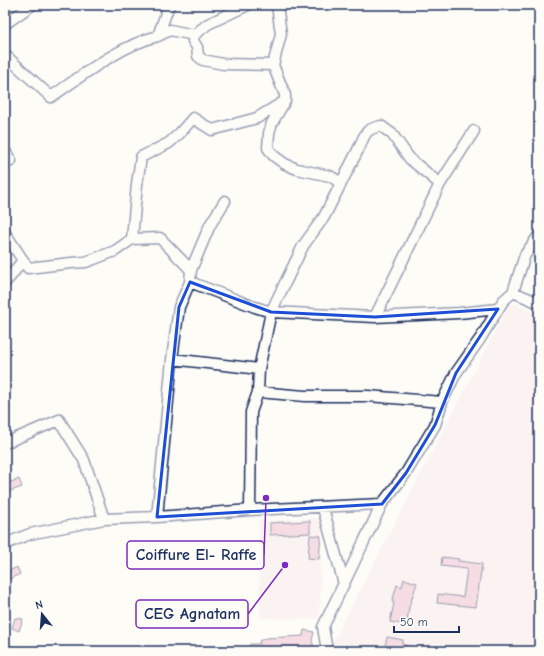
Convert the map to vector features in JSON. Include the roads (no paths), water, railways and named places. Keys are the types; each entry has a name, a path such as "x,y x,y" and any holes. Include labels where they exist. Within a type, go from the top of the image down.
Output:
{"street":[{"path":"5,24 32,5"},
{"path":"158,36 169,5"},
{"path":"248,5 208,24 194,35 193,41 198,56 203,60 223,64 273,65"},
{"path":"277,5 281,34 273,65 285,95 285,101 272,123 269,133 268,148 274,156 285,164 297,169 330,176 341,183"},
{"path":"5,55 51,97 101,62 146,39 158,36 170,30 194,35"},
{"path":"132,239 141,158 169,143 193,118 212,130 256,118 285,101"},
{"path":"250,510 251,412 258,392 259,369 271,312 303,246 324,217 360,146 364,134 372,128 381,126 392,134 410,159 440,184"},
{"path":"375,317 440,184 474,131"},
{"path":"5,151 12,161"},
{"path":"157,517 172,359 180,307 190,282 191,270 210,225 225,201"},
{"path":"5,233 28,268 86,262 115,251 132,239 160,238 191,270"},
{"path":"327,651 323,627 382,504 406,473 435,425 442,402 456,373 480,339 498,308 513,292 526,255 539,235"},
{"path":"5,282 23,260"},
{"path":"190,282 271,312 375,317 459,313 498,308"},
{"path":"513,292 539,303"},
{"path":"172,359 259,369"},
{"path":"258,392 305,396 368,396 442,402"},
{"path":"5,443 59,420 84,460 100,503 111,518"},
{"path":"5,544 30,534 111,518 157,517 250,510 323,508 382,504"},
{"path":"323,508 344,584"}],"place":[{"name":"Coiffure El- Raffe","path":"266,498"},
{"name":"CEG Agnatam","path":"285,565"}]}
